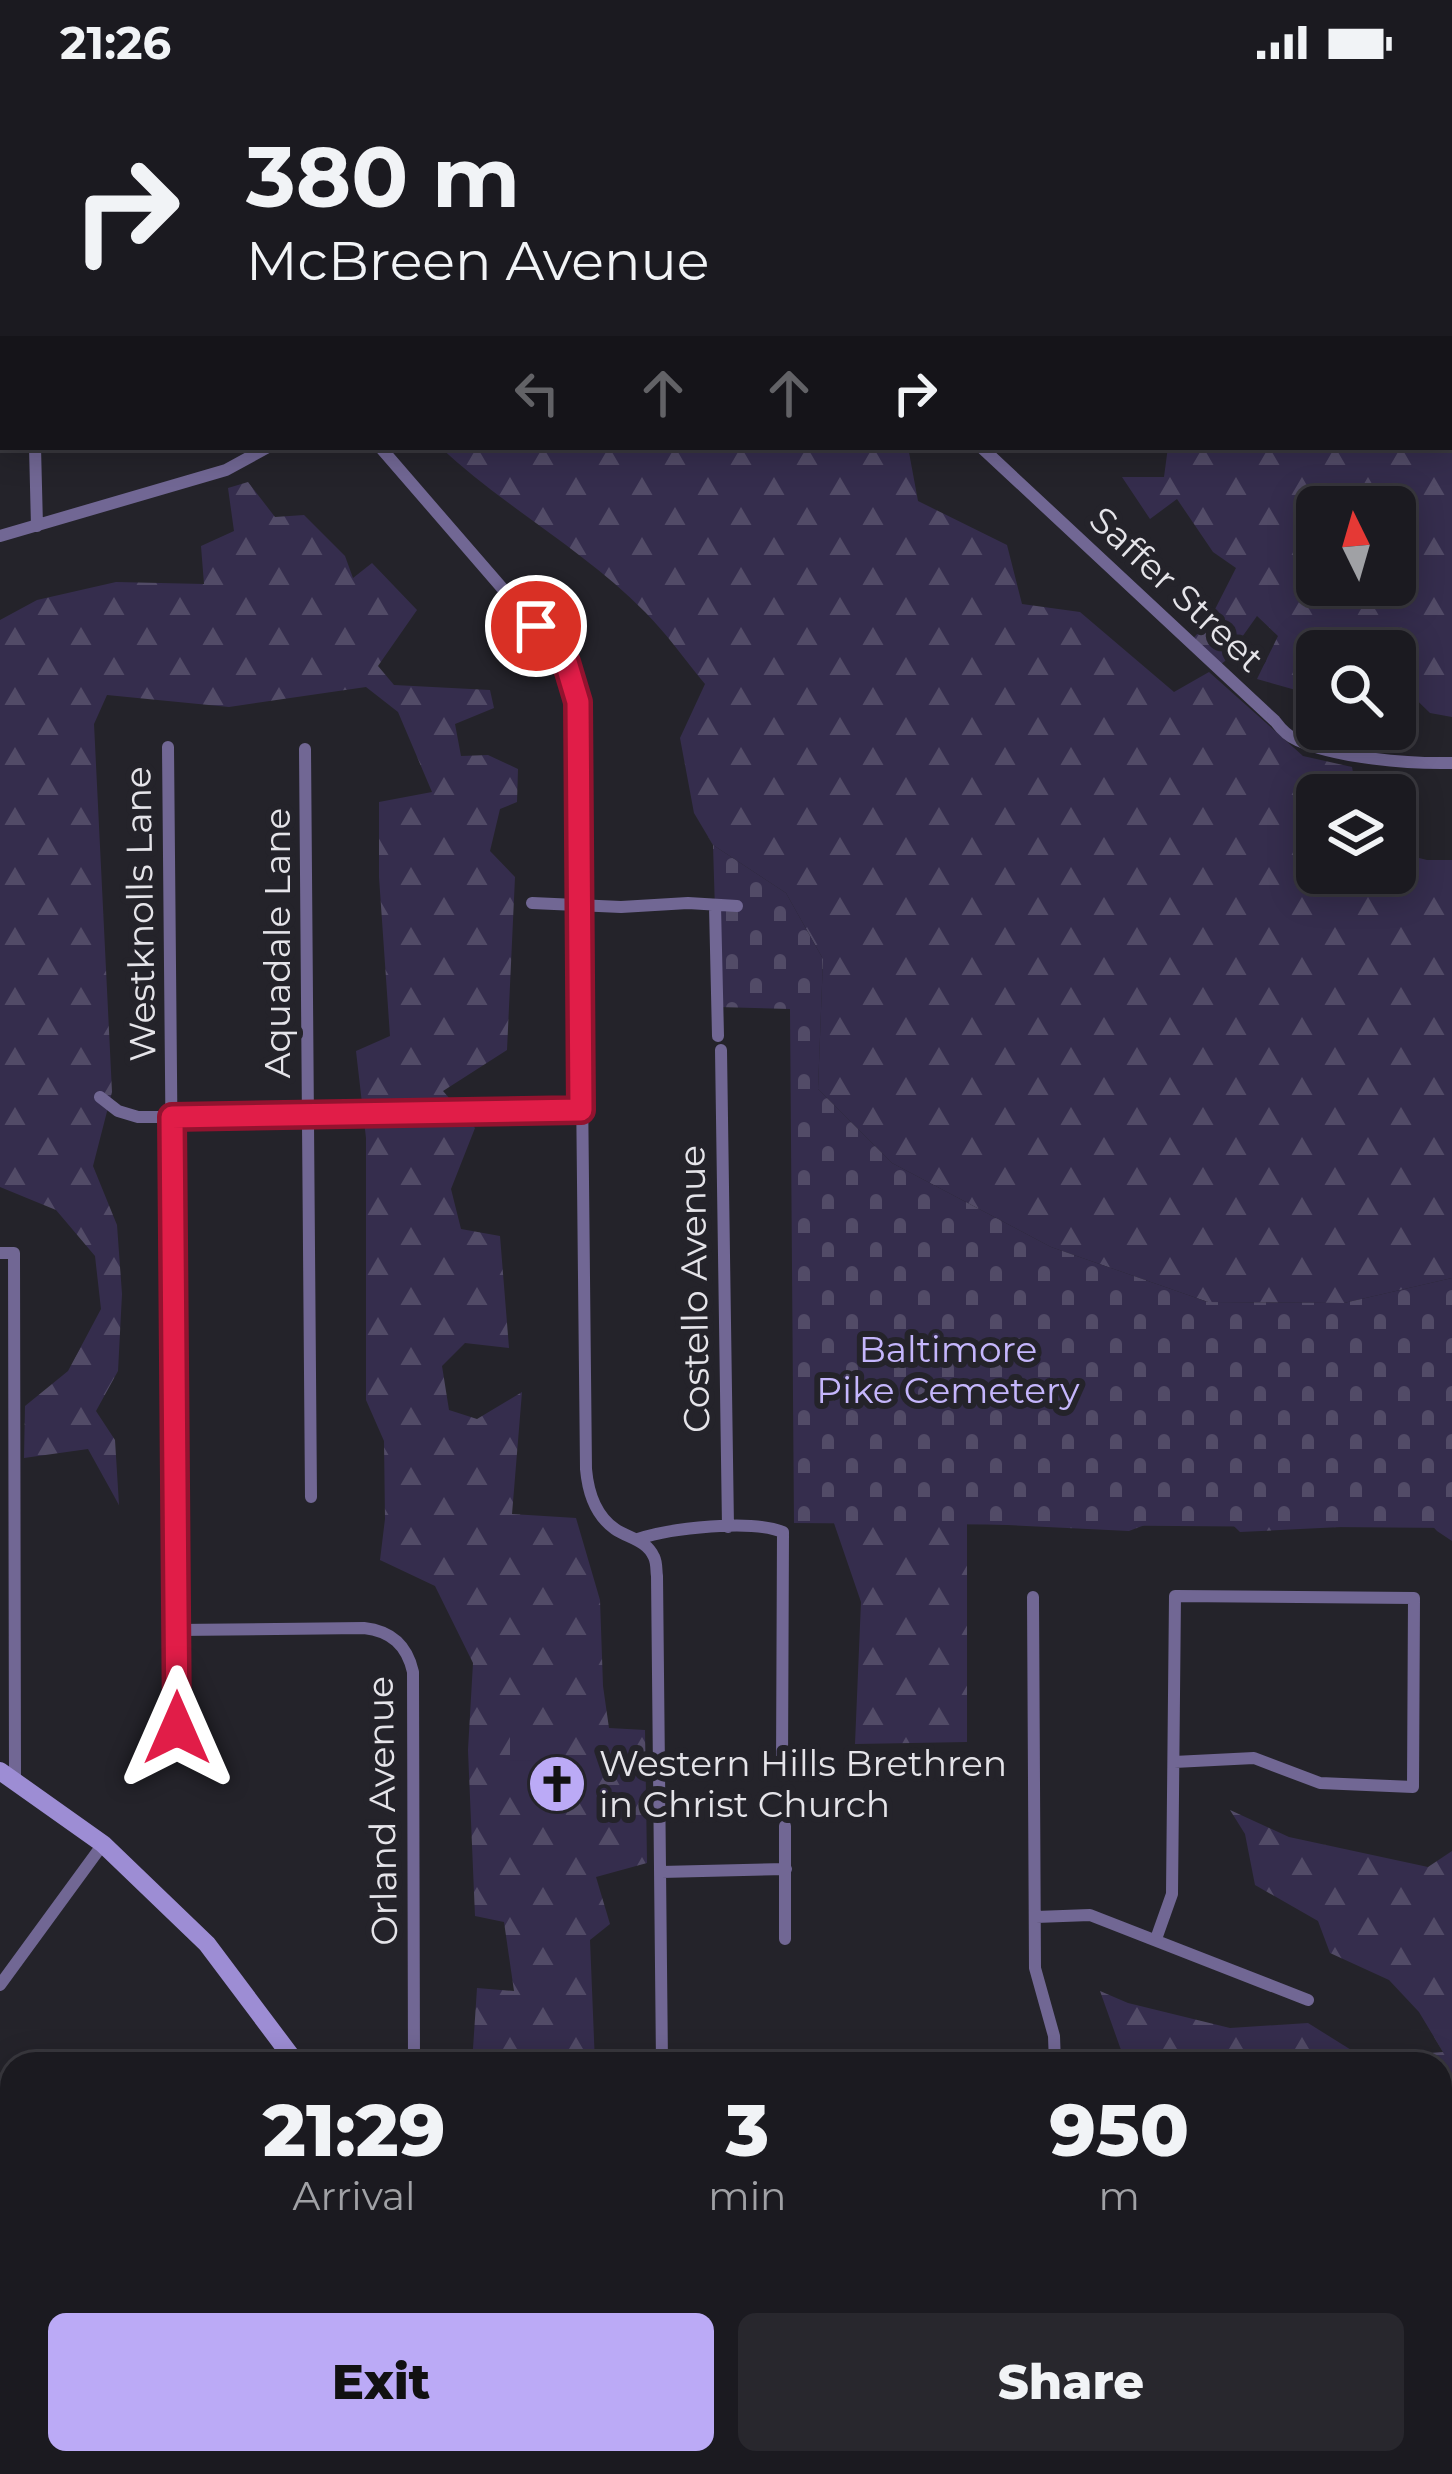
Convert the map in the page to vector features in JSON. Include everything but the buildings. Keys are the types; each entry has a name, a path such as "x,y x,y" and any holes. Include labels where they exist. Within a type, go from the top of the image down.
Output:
{"main road":[{"path":"8,1776 103,1844 224,1962 288,2052"}],"street":[{"path":"35,450 37,526"},
{"path":"0,536 226,470 263,450"},
{"path":"383,450 566,662 578,702 587,1484 605,1520 638,1539 654,1556 657,1576 662,2052"},
{"name":"Saffer Street","path":"984,450 1285,734 1350,754 1452,763"},
{"name":"Westknolls Lane","path":"168,747 177,1728"},
{"name":"Aquadale Lane","path":"305,749 311,1497"},
{"path":"532,903 621,908 688,903 737,906"},
{"name":"Costello Avenue","path":"715,906 728,1527"},
{"path":"100,1097 128,1115 172,1117 581,1110"},
{"path":"7,1253 16,1455 8,1776"},
{"path":"0,1454 16,1455"},
{"path":"638,1539 661,1531 728,1527 767,1526 783,1532 782,1766"},
{"path":"1156,1939 1172,1894 1174,1596 1414,1598 1413,1787 1320,1783 1254,1758 1174,1762"},
{"path":"1033,1597 1035,1968 1054,2052"},
{"name":"Orland Avenue","path":"176,1630 364,1628 384,1632 406,1652 413,1672 414,2052"},
{"path":"784,1826 785,1940"},
{"path":"0,1985 103,1844"},
{"path":"662,1872 786,1869"},
{"path":"1036,1917 1090,1915 1308,2000"}],"green space":[{"path":"444,450 909,450 918,501 1007,545 1022,604 1080,612 1174,692 1209,672 1303,756 1352,767 1353,774 1296,774 1296,894 1416,894 1416,857 1452,860 1452,1278 1344,1303 1208,1302 1051,1247 892,1163 818,1089 823,959 786,893 713,845 694,813 680,738 705,684 645,612"},
{"path":"1168,450 1452,450 1452,717 1430,713 1416,699 1416,630 1296,630 1296,690 1257,679 1278,636 1257,616 1216,668 1189,643 1209,621 1236,568 1213,552 1177,499 1150,519 1122,477 1164,477"},
{"path":"248,482 275,517 304,515 345,556 353,578 372,563 417,610 378,666 394,685 490,690 494,708 455,724 461,756 488,755 518,769 517,802 500,809 490,851 515,877 507,1050 443,1091 475,1128 451,1189 461,1229 500,1236 509,1348 465,1343 442,1366 449,1410 477,1419 522,1392 512,1514 576,1518 600,1600 609,1728 645,1730 647,1863 596,1877 610,1924 590,1940 595,2052 473,2052 477,1988 514,1991 504,1922 475,1916 468,1750 473,1663 435,1586 380,1560 385,1519 384,1441 366,1400 366,1138 356,1051 390,1036 379,802 432,792 398,712 366,687 229,707 107,695 94,724 112,1092 93,1166 117,1225 122,1294 118,1371 96,1411 115,1440 119,1505 88,1449 24,1458 25,1406 68,1371 101,1309 95,1256 56,1210 0,1187 0,620 37,600 116,582 204,584 201,546 234,531 228,488"},
{"name":"Baltimore Pike Cemetery","path":"713,845 786,893 823,959 818,1089 892,1163 1051,1247 1208,1302 1344,1303 1452,1278 1452,1528 794,1523 790,1009 718,1007"},
{"path":"1452,1379 1452,1541 1402,1494 1361,1526 1240,1532 1208,1501 1129,1531 967,1523 967,1742 855,1744 861,1602 824,1494"},
{"path":"510,1726 534,1726 534,1761 510,1760"},
{"path":"1230,1810 1289,1837 1428,1867 1452,1851 1452,2052 1443,2052 1419,2012 1389,1980 1330,1953 1318,1921 1255,1885 1245,1834"},
{"path":"1100,1991 1128,2003 1230,2028 1308,2023 1354,2052 1122,2052"}],"place":[{"name":"Western Hills Brethren in Christ Church","path":"557,1784"}],"route":[{"path":"177,1728 172,1117 581,1110 578,702 566,662 536,626"}]}
